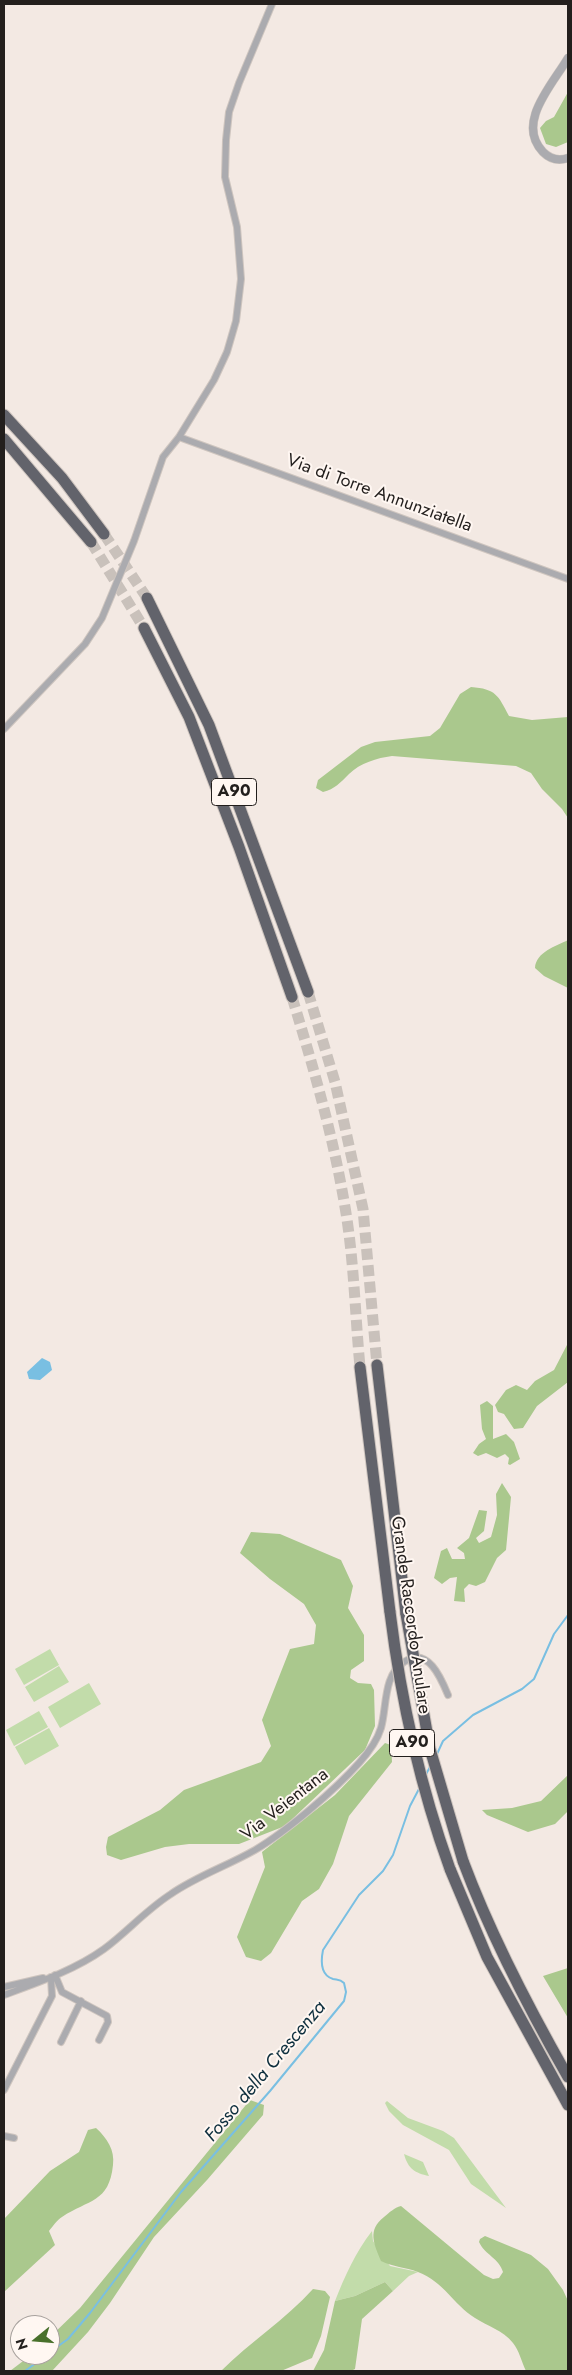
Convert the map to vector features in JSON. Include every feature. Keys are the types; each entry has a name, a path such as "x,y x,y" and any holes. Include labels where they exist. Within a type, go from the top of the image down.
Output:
{"highway":[{"path":"4,415 62,478 104,534"},
{"path":"4,439 91,542"},
{"name":"A90","path":"147,598 209,725 308,992"},
{"name":"A90","path":"144,628 189,717 239,847 292,997"},
{"name":"Grande Raccordo Anulare","path":"377,1365 406,1614 430,1749 445,1807 463,1862 507,1964 568,2077"},
{"name":"Grande Raccordo Anulare","path":"360,1367 401,1689 412,1744 427,1800 450,1870 487,1957 568,2105"}],"street":[{"path":"4,730 85,644 102,618 134,540 163,457 179,438 214,380 227,352 236,321 242,265 237,227 225,176 226,140 230,112 238,83 272,4"},
{"path":"568,58 537,108 532,126 538,146 546,154 556,159 568,158"},
{"name":"Via di Torre Annunziatella","path":"179,438 568,578"},
{"name":"Via Veientana","path":"4,1994 53,1976 100,1952 170,1894 255,1850 313,1806 358,1765 371,1748 381,1726 388,1687 394,1674 404,1662 414,1658 427,1660 438,1673 448,1695"},
{"path":"53,1976 62,1992 104,2014 108,2019 99,2040"},
{"path":"4,2090 52,1996 53,1976"},
{"name":"Via Veientana","path":"4,1987 53,1976"},
{"path":"61,2042 81,2001"},
{"path":"4,2136 14,2138"}],"green space":[{"path":"568,92 568,142 556,147 546,144 540,128 546,121 554,117"},
{"path":"471,687 486,689 495,694 509,716 532,720 568,717 568,818 562,809 542,789 531,773 516,766 392,756 363,764 327,791 323,792 316,788 318,780 361,747 375,742 430,736 440,728 460,694"},
{"path":"568,940 568,988 544,976 535,968 536,962 543,954"},
{"path":"568,1343 568,1382 537,1406 523,1428 514,1429 504,1414 498,1412 495,1405 506,1390 516,1385 527,1390 535,1381 554,1370"},
{"path":"487,1401 493,1406 493,1439 506,1434 514,1442 520,1459 510,1465 508,1464 509,1458 505,1454 497,1458 486,1453 478,1456 473,1453 479,1444 486,1439 482,1429 480,1405"},
{"path":"502,1483 511,1497 506,1550 497,1558 485,1582 476,1586 469,1584 464,1589 465,1602 454,1601 457,1577 450,1578 442,1584 434,1578 441,1551 447,1548 452,1559 465,1559 464,1553 457,1548 469,1538 479,1510 487,1511 484,1531 476,1538 479,1543 491,1537 497,1515 496,1494"},
{"path":"251,1532 280,1534 341,1560 353,1586 348,1608 364,1635 364,1661 351,1670 350,1678 358,1683 371,1684 374,1690 375,1726 365,1750 285,1826 239,1844 189,1844 165,1847 121,1860 107,1855 108,1837 160,1810 184,1790 261,1762 271,1746 262,1720 290,1649 314,1644 316,1625 304,1604 270,1579 240,1553"},
{"path":"50,1649 59,1665 24,1685 15,1669"},
{"path":"59,1666 69,1682 34,1702 25,1687"},
{"path":"89,1683 101,1704 60,1728 48,1707"},
{"path":"39,1711 48,1727 14,1746 6,1730"},
{"path":"49,1728 59,1746 25,1765 15,1747"},
{"path":"385,1743 391,1745 392,1762 349,1816 333,1864 319,1889 302,1901 271,1953 261,1961 246,1957 237,1937 265,1867 262,1852 335,1795"},
{"path":"568,1775 568,1811 555,1824 528,1832 487,1815 482,1810 512,1808 541,1801"},
{"path":"568,1968 568,2018 543,1976"},
{"path":"250,2100 264,2105 263,2115 207,2180 154,2237 110,2303 88,2332 60,2362 60,2327 80,2308"},
{"path":"387,2101 408,2118 443,2131 454,2138 506,2208 471,2184 449,2150 403,2125 389,2111 385,2103"},
{"path":"96,2128 107,2140 113,2154 111,2177 107,2187 89,2203 57,2221 49,2231 55,2245 4,2292 4,2219 50,2171 79,2152 88,2130"},
{"path":"404,2154 423,2162 429,2176 413,2170"},
{"path":"401,2206 484,2275 493,2279 499,2278 503,2272 498,2263 479,2242 485,2236 531,2255 548,2269 563,2290 568,2301 568,2371 526,2371 517,2349 509,2339 500,2331 467,2312 435,2281 418,2272 381,2261 373,2238 375,2227 388,2213"},
{"path":"372,2231 373,2241 390,2266 418,2272 409,2276 393,2291 385,2282 355,2296 335,2301 351,2265"},
{"path":"385,2282 393,2291 362,2319 355,2369 351,2371 313,2371 324,2350 335,2301 355,2296"},
{"path":"313,2289 325,2291 330,2297 321,2336 312,2358 281,2371 221,2371 291,2311"},
{"path":"18,2365 58,2365 52,2371 10,2371"}],"water":[{"path":"42,1358 50,1362 52,1370 40,1380 29,1379 27,1372"}],"waterway":[{"name":"Fosso della Crescenza","path":"437,1754 443,1741 473,1715 522,1689 534,1679 554,1634 568,1615"},
{"name":"Fosso della Crescenza","path":"425,1776 430,1767"},
{"name":"Fosso della Crescenza","path":"60,2345 68,2339 90,2313 181,2192 270,2091 344,2001 346,1992 344,1983 329,1977 324,1971 322,1963 323,1950 359,1895 383,1871 393,1855 410,1806 420,1787"},
{"name":"Fosso della Crescenza","path":"25,2371 33,2365"}],"tunnel":[{"path":"104,534 147,598"},
{"path":"91,542 144,628"},
{"path":"308,992 335,1082 363,1209 377,1365"},
{"path":"292,997 322,1101 345,1207 360,1367"}]}
